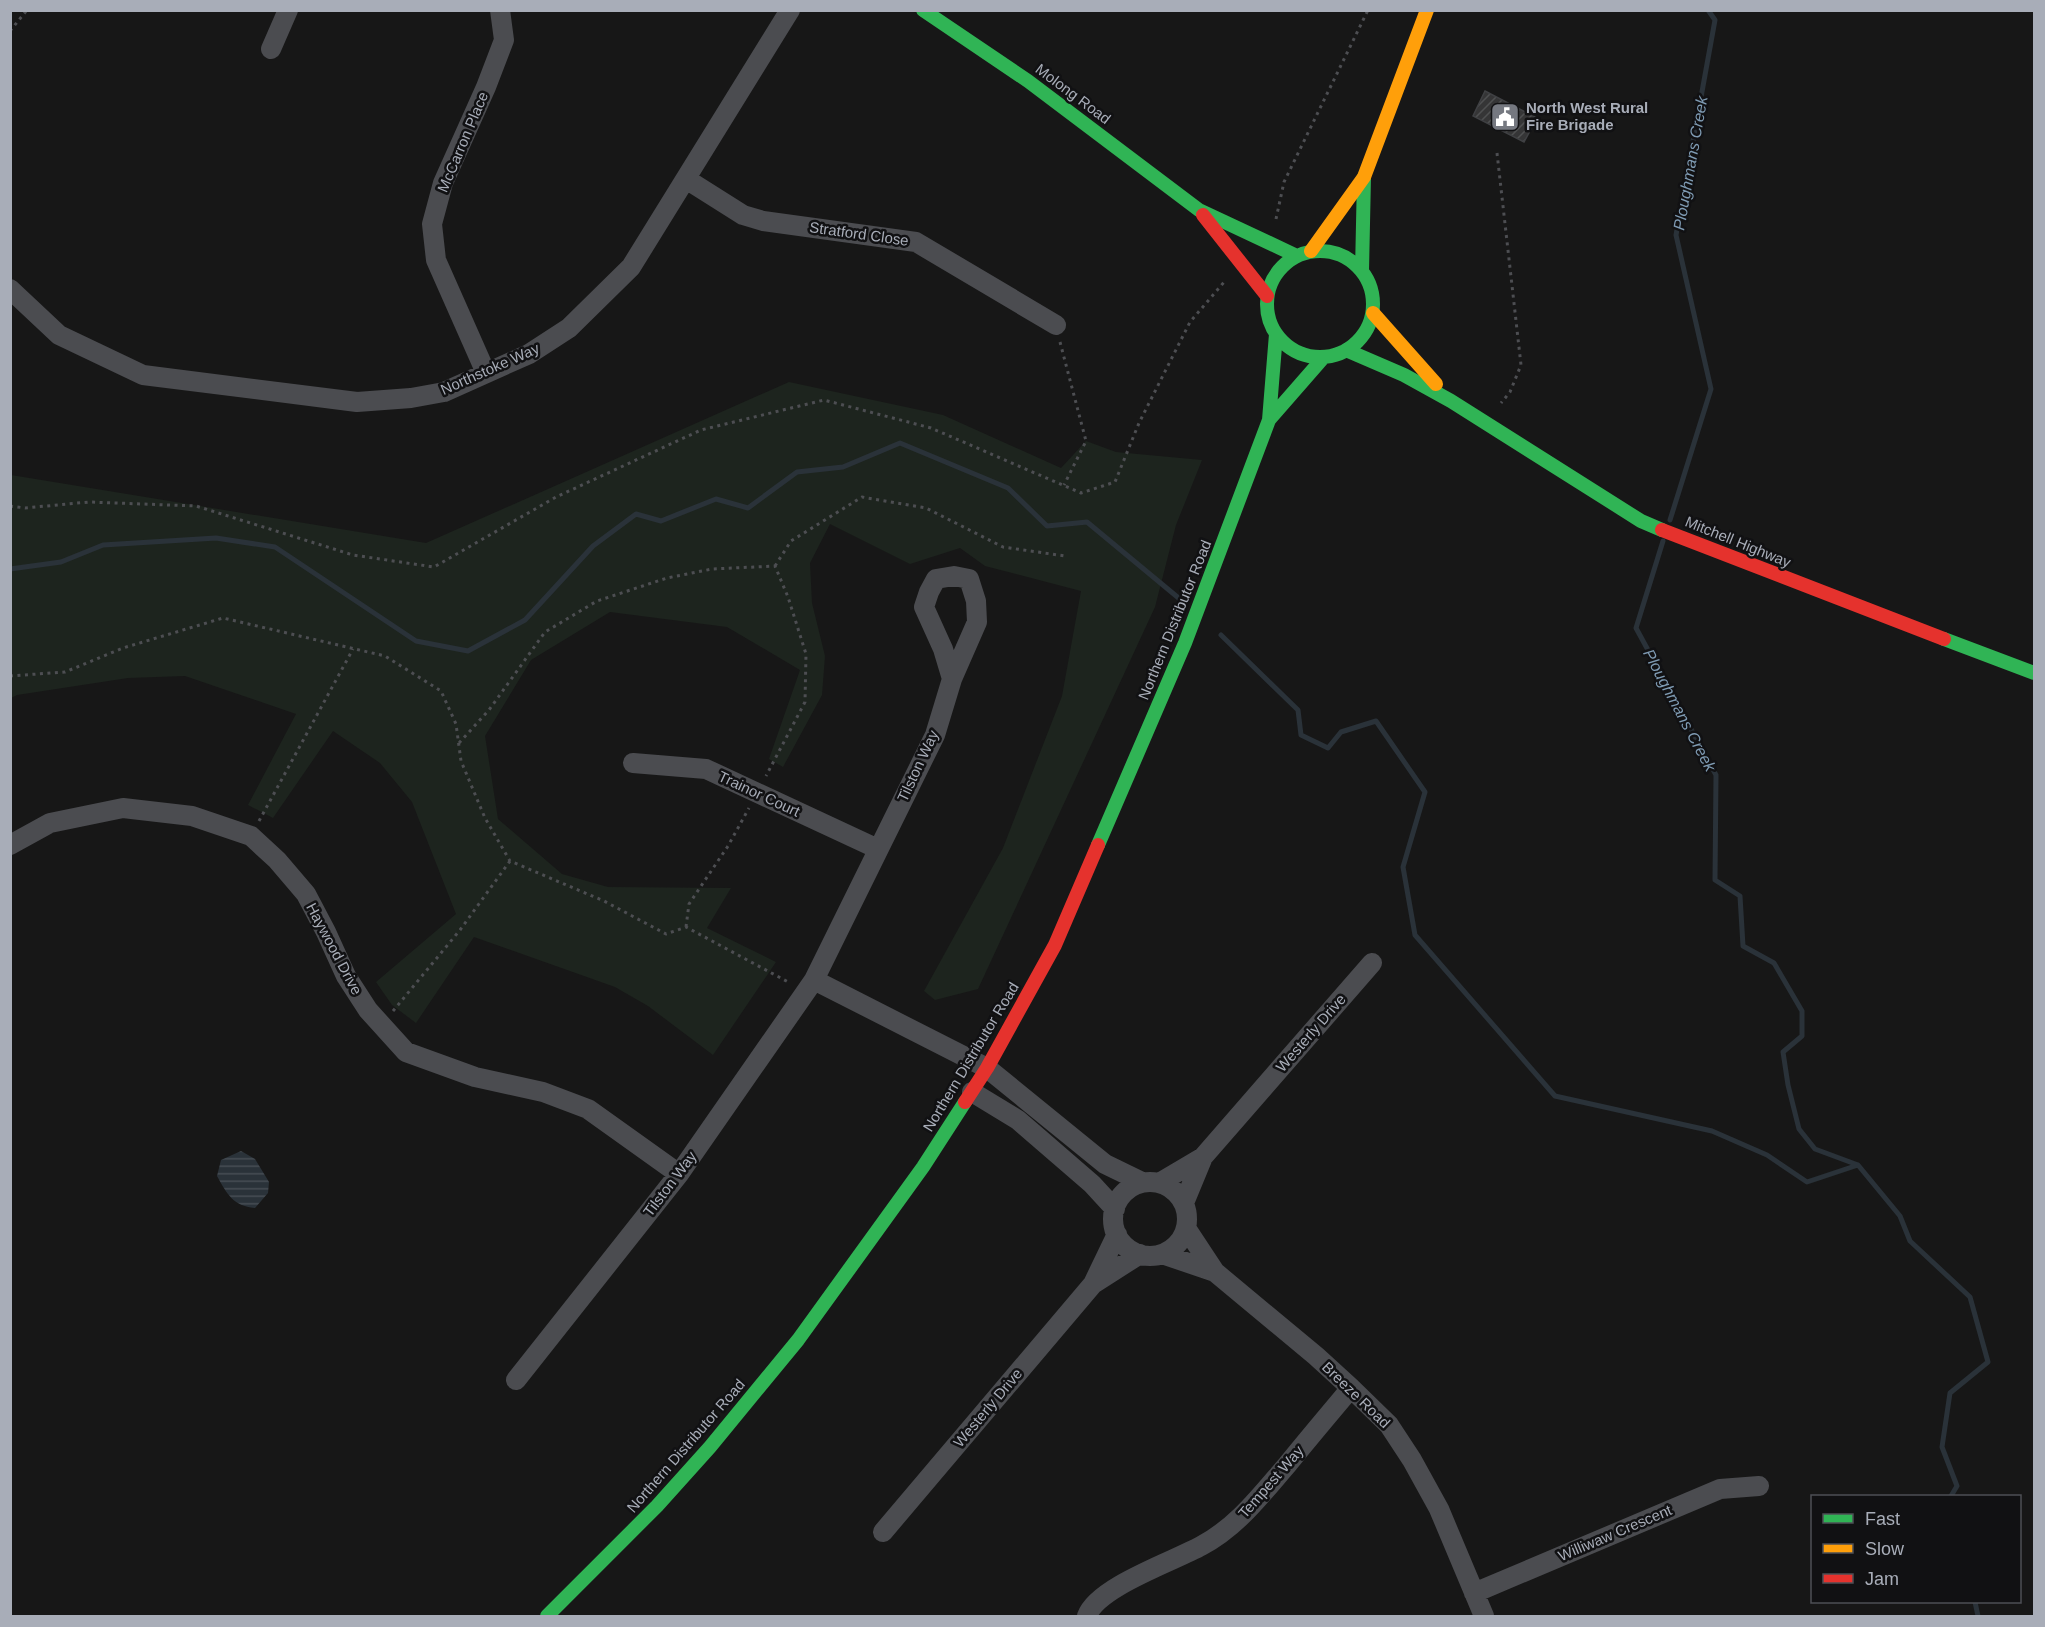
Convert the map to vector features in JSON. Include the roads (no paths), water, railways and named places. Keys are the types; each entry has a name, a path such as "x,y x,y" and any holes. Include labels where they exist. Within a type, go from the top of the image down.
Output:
{"main road":[{"name":"Molong Road","path":"923,10 1028,81 1199,210 1297,256"},
{"path":"1311,251 1364,177 1427,10"},
{"path":"1362,271 1364,177"},
{"name":"Molong Road","path":"1199,210 1267,296"},
{"path":"1311,251 1331,252 1345,256 1362,271 1371,289 1372,313 1363,336 1346,350 1335,355 1324,357 1296,351 1276,334 1268,313 1267,296 1276,274 1297,256 1311,251"},
{"name":"Mitchell Highway","path":"1372,313 1451,401"},
{"name":"Northern Distributor Road","path":"547,1617 657,1506 710,1447 798,1340 922,1167 987,1068 1055,945 1185,643 1269,420 1276,334"},
{"name":"Mitchell Highway","path":"1346,350 1404,375 1451,401 1641,521 2034,673"},
{"name":"Northern Distributor Road","path":"1269,420 1324,357"}],"street":[{"path":"272,49 288,10"},
{"name":"McCarron Place","path":"486,373 436,260 432,224 443,183 486,87 504,40 500,10"},
{"name":"Northstoke Way","path":"10,289 59,335 143,375 357,402 411,398 444,392 529,354 569,328 631,267 790,10"},
{"name":"Stratford Close","path":"686,179 742,215 763,221 916,242 1056,325"},
{"name":"Tilston Way","path":"516,1380 679,1174 810,986 935,735 952,679 977,622 976,601 969,579 954,576 936,579 924,607 943,649 952,679"},
{"name":"Trainor Court","path":"633,763 706,769 878,849"},
{"name":"Haywood Drive","path":"10,845 50,823 123,808 192,816 251,836 277,860 306,894 346,976 368,1010 406,1052 475,1077 543,1092 588,1109 679,1174"},
{"name":"Westerly Drive","path":"1184,1203 1203,1157 1372,963"},
{"path":"810,986 987,1068 1105,1164 1169,1187 1178,1194 1184,1203 1187,1215 1186,1228 1178,1244 1162,1254 1151,1256 1140,1254 1126,1247 1114,1226 1115,1209 1120,1197 1130,1187 1150,1182"},
{"path":"972,1092 1018,1119 1092,1184 1115,1209"},
{"name":"Westerly Drive","path":"1150,1182 1203,1157"},
{"name":"Breeze Road","path":"1186,1228 1215,1272 1351,1388 1389,1425 1439,1509 1484,1617"},
{"name":"Westerly Drive","path":"883,1532 1093,1284 1117,1234"},
{"name":"Westerly Drive","path":"1093,1284 1140,1254"},
{"name":"Breeze Road","path":"1162,1254 1215,1272"},
{"name":"Tempest Way","path":"1087,1617 1089,1609 1112,1589 1203,1545 1227,1529 1249,1509 1351,1388"},
{"name":"Williwaw Crescent","path":"1474,1593 1720,1489 1759,1486"}],"waterway":[{"name":"Ploughmans Creek","path":"1670,520 1711,389 1676,235 1715,20 1708,10"},
{"path":"10,569 61,562 103,545 216,538 275,547 416,641 468,651 525,620 593,546 636,514 661,521 716,499 748,508 797,472 843,467 900,443 1008,488 1047,526 1087,522 1181,600"},
{"name":"Ploughmans Creek","path":"1663,541 1636,628 1716,775 1715,880 1740,896 1743,946 1774,963 1802,1011 1802,1036 1783,1052 1788,1085 1799,1129 1815,1149 1858,1165 1900,1216 1910,1241 1970,1297 1988,1362 1950,1393 1942,1447 1957,1486 1952,1495"},
{"path":"1221,635 1298,710 1301,735 1328,748 1341,732 1376,721 1425,792 1403,867 1415,935 1555,1096 1712,1131 1767,1155 1807,1182 1858,1165"},
{"name":"Ploughmans Creek","path":"1975,1603 1978,1616"}],"place":[{"name":"North West Rural Fire Brigade","path":"1505,117"}]}
